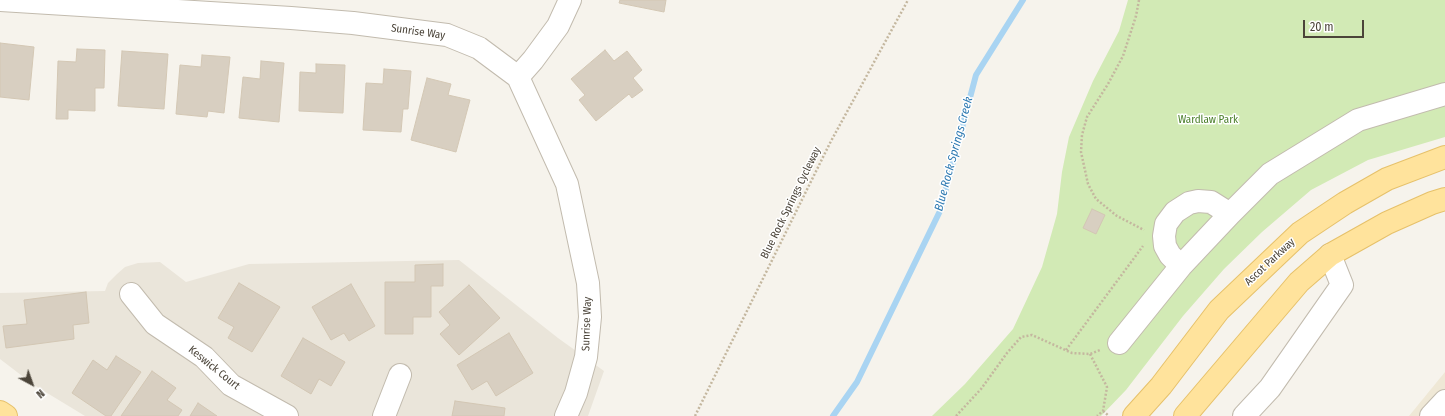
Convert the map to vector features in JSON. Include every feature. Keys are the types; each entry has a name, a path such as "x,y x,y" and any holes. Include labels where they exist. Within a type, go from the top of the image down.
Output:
{"main road":[{"name":"Ascot Parkway","path":"1134,416 1161,386 1219,310 1300,233 1345,203 1387,180 1445,157"},
{"path":"1185,416 1299,282 1330,255 1387,223 1432,203 1445,199"},
{"path":"0,412 6,416"}],"street":[{"name":"Sunrise Way","path":"0,0 291,9 353,23 447,35 480,48 518,77 567,184 588,283 590,317 586,357 576,393 566,416"},
{"path":"518,77 533,60 558,26 570,0"},
{"path":"1119,343 1181,266 1270,174 1358,120 1445,94"},
{"path":"1181,266 1170,255 1156,233 1166,224 1175,212 1189,203 1198,201 1211,202 1230,214"},
{"path":"1244,416 1270,388 1342,284 1330,255"},
{"name":"Keswick Court","path":"131,294 155,324 204,358 231,385 288,416"},
{"path":"384,416 400,375"},
{"path":"1431,416 1445,401"}],"path":[{"name":"Blue Rock Springs Cycleway","path":"694,416 830,143 908,0"},
{"path":"1066,350 1136,258 1146,242 1156,233 1117,216 1096,199 1088,184 1081,152 1082,135 1088,117 1123,56 1136,16 1139,0"},
{"path":"956,416 981,389 1007,353 1021,337 1032,335 1072,353 1090,354 1107,387 1103,411 1098,416"},
{"path":"1103,411 1109,416"}],"shaded area":[{"path":"459,260 558,338 604,371 588,416 85,416 34,385 0,359 0,293 105,291 108,283 125,267 138,263 160,262 186,282 249,264"},
{"path":"1445,372 1445,416 1409,416"}],"green space":[{"name":"Wardlaw Park","path":"1128,0 1445,0 1445,137 1368,160 1311,190 1262,232 1224,269 1183,316 1126,390 1101,416 932,416 965,384 1013,329 1042,267 1057,214 1062,172 1069,137 1093,81 1119,31"}],"building":[{"path":"620,0 666,0 664,12 619,3"},
{"path":"0,43 34,47 29,100 0,97"},
{"path":"77,49 105,50 104,88 95,88 95,111 68,110 68,119 56,119 58,61 76,62"},
{"path":"605,50 614,61 627,51 642,70 633,78 643,90 632,98 629,94 596,121 579,100 585,95 571,79"},
{"path":"122,51 168,54 164,109 118,106"},
{"path":"202,55 230,57 224,113 208,111 207,117 176,114 180,65 201,67"},
{"path":"261,61 284,63 279,122 239,118 243,77 260,79"},
{"path":"316,64 345,65 343,113 299,111 300,72 316,73"},
{"path":"384,69 411,71 408,109 403,109 401,132 363,130 366,83 383,84"},
{"path":"427,78 451,84 448,95 470,100 456,152 411,140"},
{"path":"1092,209 1105,215 1096,234 1083,228"},
{"path":"443,264 443,286 431,286 431,317 413,317 413,334 385,334 385,282 415,282 415,265"},
{"path":"239,283 280,307 252,352 228,338 234,327 218,318"},
{"path":"351,284 375,326 349,341 344,333 331,340 312,307"},
{"path":"469,285 500,318 459,355 440,334 450,325 439,312"},
{"path":"86,292 89,323 73,325 74,339 6,348 3,326 27,324 24,300"},
{"path":"509,333 533,373 496,396 487,381 472,390 457,365"},
{"path":"303,338 345,362 331,386 319,379 311,394 281,376"},
{"path":"116,356 141,372 111,416 106,416 72,393 93,360 107,370"},
{"path":"152,371 176,388 167,400 182,410 178,416 121,416"},
{"path":"455,401 505,408 504,416 452,416"},
{"path":"198,403 217,416 190,416"}],"waterway":[{"name":"Blue Rock Springs Creek","path":"833,416 857,382 940,211 976,75 1023,0"}]}
